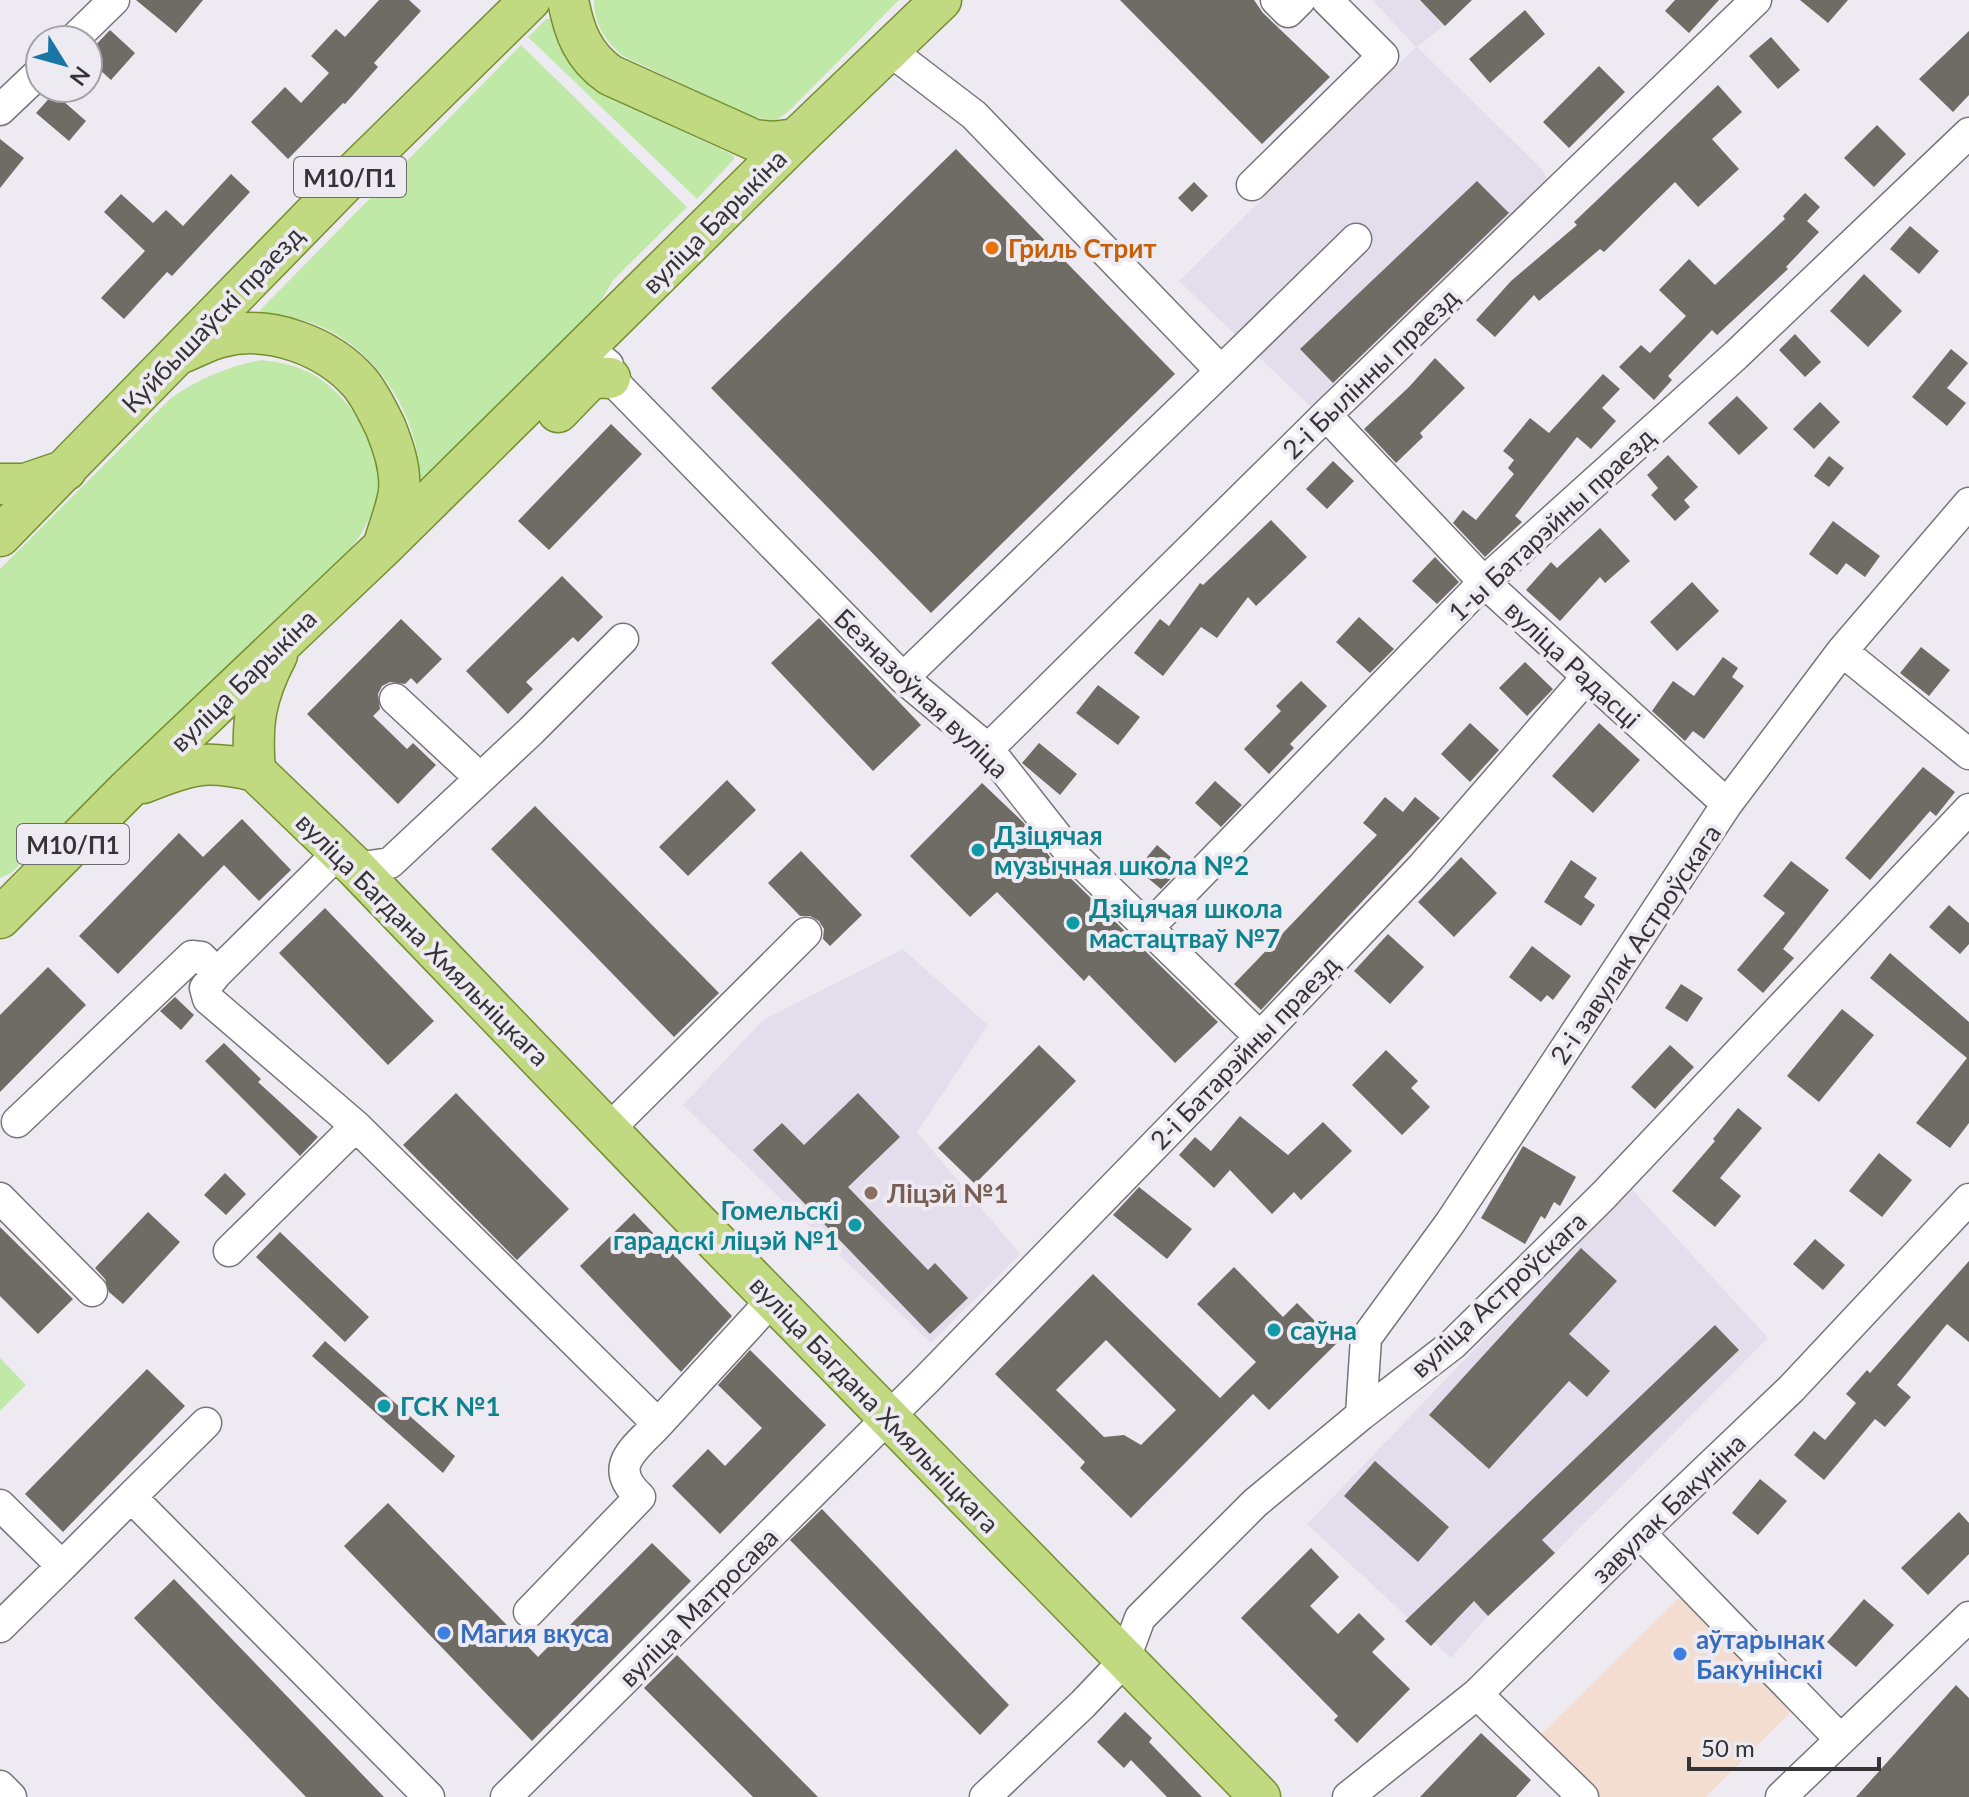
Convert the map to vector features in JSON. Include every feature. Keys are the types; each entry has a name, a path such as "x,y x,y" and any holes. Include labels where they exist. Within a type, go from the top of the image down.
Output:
{"main road":[{"name":"Куйбышаўскі праезд","path":"66,470 356,171 530,0"},
{"path":"568,0 573,26 583,50 610,75 754,140 773,142 796,139"},
{"name":"вуліца Барыкіна","path":"6,907 489,444 599,362 796,139 930,7"},
{"name":"М10/П1","path":"174,357 221,337 251,334 282,338 316,349 341,365 361,384 381,417 396,452 399,490 384,546"},
{"name":"М10/П1","path":"0,536 66,470"},
{"path":"0,484 25,484 66,470"},
{"path":"128,789 198,764 224,763 255,771 254,712 263,682 286,639"},
{"name":"вуліца Багдана Хмяльніцкага","path":"255,771 348,860 1124,1661 1260,1797"}],"street":[{"path":"89,24 114,0"},
{"path":"1276,0 1288,12 1300,0"},
{"path":"1252,185 1383,56 1327,0"},
{"name":"2-і Былінны праезд","path":"988,749 1326,415 1756,0"},
{"path":"889,50 974,115 1221,371"},
{"path":"0,110 24,87"},
{"name":"1-ы Батарэйны праезд","path":"1147,929 1484,582 1736,355 1969,133"},
{"path":"903,678 1356,239"},
{"name":"Безназоўная вуліца","path":"599,362 903,678 988,749 1067,849 1260,1037"},
{"name":"вуліца Радасці","path":"1326,415 1484,582 1727,804"},
{"name":"2-і завулак Астроўскага","path":"1361,1415 1366,1338 1458,1210 1727,804 1842,651 1969,503"},
{"path":"623,639 390,863 348,860 217,973 205,988 208,999 356,1126 658,1424"},
{"path":"1842,651 1969,754"},
{"name":"2-і Батарэйны праезд","path":"889,1416 1421,868 1586,678"},
{"path":"395,699 480,778"},
{"name":"вуліца Астроўскага","path":"985,1797 1124,1661 1140,1618 1255,1503 1453,1344 1592,1206 1969,809"},
{"path":"609,1129 806,933"},
{"path":"17,1122 192,956 201,957 217,973"},
{"path":"229,1251 356,1126"},
{"path":"0,1198 92,1291"},
{"name":"завулак Бакуніна","path":"1348,1797 1477,1694 1791,1389 1969,1199"},
{"path":"529,1612 640,1497 631,1489 623,1473 625,1460 773,1299"},
{"name":"вуліца Матросава","path":"506,1797 889,1416"},
{"path":"0,1627 206,1423"},
{"path":"131,1497 429,1797"},
{"path":"0,1505 62,1566"},
{"path":"1640,1533 1840,1739"},
{"path":"1781,1797 1969,1617"},
{"path":"1477,1694 1583,1797"},
{"path":"0,1786 11,1797"}],"shaded area":[{"path":"1372,0 1471,0 1417,47 1542,169 1549,182 1311,407 1179,281 1416,47"},
{"name":"Ліцэй №1","path":"903,949 988,1025 917,1132 1020,1254 931,1343 683,1105 763,1020"},
{"path":"1630,1187 1768,1338 1555,1553 1488,1616 1451,1658 1307,1524"},
{"name":"аўтарынак Бакунінскі","path":"1680,1597 1793,1710 1706,1797 1600,1797 1539,1736"}],"green space":[{"path":"594,0 899,0 788,112 775,121 753,117 623,56 602,31"},
{"path":"546,19 550,19 561,50 571,66 594,90 733,155 734,159 697,199 528,37"},
{"path":"521,45 687,207 614,279 593,314 427,477 420,478 417,452 399,402 367,358 323,328 293,318 261,315 260,310"},
{"path":"261,360 288,364 314,375 341,397 352,411 370,443 378,478 377,495 369,519 347,555 11,873 0,878 0,569 171,398 214,374"},
{"path":"0,1358 26,1385 0,1411"}],"building":[{"path":"136,0 203,0 176,33"},
{"path":"379,0 409,0 421,11 374,63 378,67 345,104 288,159 251,122 285,87 301,103 329,73 311,56 336,29 345,37"},
{"path":"1120,0 1254,0 1263,13 1330,77 1262,144"},
{"path":"1420,0 1472,0 1445,26"},
{"path":"1675,0 1719,0 1689,33 1665,11"},
{"path":"1800,0 1848,0 1828,23"},
{"path":"1525,10 1545,34 1490,83 1469,59"},
{"path":"110,30 135,53 111,80 104,74 104,36"},
{"path":"1969,31 1969,95 1953,112 1919,79"},
{"path":"1771,37 1800,70 1778,89 1749,56"},
{"path":"1599,66 1625,92 1569,148 1543,122"},
{"path":"1718,85 1742,112 1712,139 1739,169 1698,207 1675,182 1604,252 1600,249 1539,301 1534,295 1495,337 1476,320 1511,281 1577,225 1574,222"},
{"path":"44,104 67,104 86,121 69,141 36,113"},
{"path":"1877,125 1906,154 1874,187 1844,158"},
{"path":"0,139 24,158 0,188"},
{"path":"956,149 1175,374 931,613 711,388"},
{"path":"231,174 250,192 172,276 167,272 124,319 101,298 145,251 104,212 121,194 153,223 166,210 183,226"},
{"path":"1477,181 1509,213 1333,383 1300,349"},
{"path":"1194,182 1208,196 1192,212 1178,198"},
{"path":"1805,193 1820,207 1807,221 1819,232 1786,267 1788,269 1717,335 1712,330 1668,376 1672,380 1654,400 1619,367 1641,345 1650,353 1686,316 1659,290 1689,259 1715,285 1785,219 1783,216"},
{"path":"1910,226 1939,251 1919,274 1890,249"},
{"path":"1864,274 1902,311 1868,347 1830,311"},
{"path":"1795,334 1821,362 1805,377 1779,350"},
{"path":"1951,349 1968,363 1947,388 1966,403 1947,426 1912,397"},
{"path":"1435,358 1465,388 1420,433 1423,437 1396,463 1364,429"},
{"path":"1603,374 1620,389 1602,408 1616,421 1591,449 1577,437 1515,516 1522,522 1485,557 1453,523 1463,510 1476,520 1514,474 1508,468 1514,460 1503,451 1530,418 1549,433"},
{"path":"1737,396 1768,428 1739,455 1708,423"},
{"path":"1820,402 1840,422 1814,449 1793,429"},
{"path":"611,424 642,454 549,550 518,521"},
{"path":"1668,455 1698,487 1684,500 1690,507 1675,521 1651,495 1658,488 1647,475"},
{"path":"1829,456 1844,468 1829,487 1814,476"},
{"path":"1333,461 1354,481 1327,509 1306,489"},
{"path":"1271,520 1307,557 1256,606 1248,597 1217,638 1201,627 1163,676 1134,653 1160,619 1169,626 1200,583 1203,585"},
{"path":"1833,521 1880,556 1865,577 1846,563 1837,575 1809,554"},
{"path":"1600,528 1630,561 1605,583 1600,577 1560,621 1526,590 1551,562 1557,568"},
{"path":"1435,557 1459,582 1437,604 1412,581"},
{"path":"562,576 603,617 578,642 573,637 526,682 533,689 508,714 466,671"},
{"path":"1692,582 1719,611 1677,651 1650,622"},
{"path":"1359,617 1394,649 1370,673 1336,642"},
{"path":"819,618 921,725 873,771 771,663"},
{"path":"401,619 442,659 417,684 411,678 405,684 390,682 382,686 378,694 380,709 373,716 407,749 413,743 436,765 398,804 307,714"},
{"path":"1921,647 1950,670 1929,696 1900,673"},
{"path":"1723,657 1738,668 1732,677 1744,686 1704,739 1693,731 1685,741 1652,711 1673,681 1694,696"},
{"path":"1525,662 1553,689 1527,716 1499,688"},
{"path":"1301,681 1327,706 1290,744 1294,748 1269,774 1244,749 1281,711 1276,706"},
{"path":"1098,685 1140,717 1118,745 1076,713"},
{"path":"1470,723 1499,750 1470,782 1441,754"},
{"path":"1599,723 1640,760 1593,813 1552,776"},
{"path":"1039,743 1077,774 1060,795 1022,763"},
{"path":"1923,767 1955,792 1936,816 1930,811 1870,880 1845,858"},
{"path":"727,780 756,810 688,876 659,847"},
{"path":"1215,781 1242,805 1221,827 1195,803"},
{"path":"982,783 1023,822 1054,862 1218,1022 1175,1063 1089,975 1084,981 997,892 970,917 910,856"},
{"path":"1385,797 1403,812 1415,797 1440,818 1261,1010 1234,984 1377,835 1363,823"},
{"path":"535,806 719,993 674,1037 491,849"},
{"path":"242,819 291,870 259,901 224,865 118,974 79,936 179,833 203,857"},
{"path":"1157,845 1182,867 1161,889 1137,869"},
{"path":"801,851 862,915 830,946 823,939 824,929 819,921 810,916 800,916 768,883"},
{"path":"1461,857 1497,893 1454,937 1418,902"},
{"path":"1571,860 1597,878 1584,897 1595,905 1581,926 1544,902"},
{"path":"1791,861 1829,890 1783,949 1794,958 1763,993 1737,970 1785,913 1763,896"},
{"path":"1949,905 1969,923 1969,944 1960,954 1929,927"},
{"path":"325,908 434,1021 388,1065 279,953"},
{"path":"1388,934 1424,967 1390,1004 1354,971"},
{"path":"1532,946 1571,976 1553,1000 1547,995 1541,1002 1509,977"},
{"path":"1890,953 1969,1022 1969,1123 1950,1148 1916,1123 1967,1058 1870,978"},
{"path":"48,967 86,1005 0,1092 0,1015"},
{"path":"1681,984 1703,998 1687,1022 1665,1008"},
{"path":"175,997 194,1015 181,1030 160,1011"},
{"path":"1842,1009 1874,1035 1819,1102 1787,1076"},
{"path":"224,1043 261,1079 258,1082 318,1137 300,1156 205,1061"},
{"path":"1039,1045 1076,1081 975,1184 938,1148"},
{"path":"1670,1045 1694,1067 1655,1109 1631,1087"},
{"path":"1386,1050 1418,1081 1411,1088 1430,1107 1402,1135 1352,1085"},
{"path":"456,1093 569,1209 517,1260 403,1145"},
{"name":"Гомельскі гарадскі ліцэй №1","path":"858,1093 900,1137 848,1187 928,1270 935,1263 968,1298 930,1334 753,1150 782,1123 804,1145"},
{"path":"1738,1108 1762,1128 1720,1178 1741,1196 1715,1227 1672,1191 1715,1141 1713,1139"},
{"path":"1240,1116 1288,1155 1323,1122 1352,1151 1301,1200 1294,1192 1272,1214 1230,1170 1214,1188 1179,1155 1195,1137 1211,1151"},
{"path":"1523,1146 1576,1177 1560,1206 1554,1202 1545,1219 1541,1216 1525,1244 1481,1218"},
{"path":"1879,1153 1912,1180 1882,1217 1849,1191"},
{"path":"225,1173 246,1194 226,1215 204,1195"},
{"path":"1139,1187 1192,1229 1167,1259 1113,1215"},
{"path":"148,1212 180,1242 123,1304 109,1292 105,1279 95,1268"},
{"path":"634,1213 732,1316 681,1372 580,1266"},
{"path":"0,1227 73,1299 38,1334 0,1296"},
{"path":"280,1232 369,1317 345,1342 256,1257"},
{"path":"1815,1239 1845,1265 1823,1290 1793,1264"},
{"path":"1581,1248 1617,1281 1569,1334 1610,1371 1587,1397 1569,1381 1489,1469 1429,1415"},
{"path":"1969,1261 1969,1342 1947,1324 1897,1385 1911,1397 1885,1427 1875,1419 1824,1480 1794,1455 1814,1431 1825,1440 1856,1403 1846,1394 1867,1370 1870,1373"},
{"path":"1234,1267 1283,1317 1297,1303 1337,1343 1269,1410 1253,1394 1131,1518 1080,1468 1085,1462 995,1374 1093,1274 1220,1398 1256,1362 1197,1304","holes":["1106,1340 1176,1410 1141,1445 1124,1435 1104,1437 1056,1390"]},
{"path":"1715,1325 1739,1350 1542,1540 1555,1553 1488,1616 1474,1601 1431,1646 1405,1621"},
{"name":"ГСК №1","path":"325,1341 455,1456 443,1473 312,1356"},
{"path":"750,1350 826,1425 720,1534 672,1486 708,1449 725,1466 762,1428 718,1385"},
{"path":"147,1369 185,1406 63,1532 25,1494"},
{"path":"1375,1461 1449,1527 1418,1562 1344,1496"},
{"path":"1760,1479 1787,1501 1758,1535 1732,1513"},
{"path":"388,1503 538,1657 652,1543 691,1581 532,1741 344,1546"},
{"path":"822,1509 1009,1705 980,1735 790,1540"},
{"path":"1959,1512 1969,1523 1969,1554 1928,1595 1901,1568"},
{"path":"1311,1548 1339,1577 1310,1606 1338,1634 1359,1613 1385,1639 1372,1652 1410,1689 1357,1743 1334,1720 1338,1716 1241,1618"},
{"path":"174,1579 384,1797 306,1797 134,1618"},
{"path":"1864,1599 1894,1625 1856,1667 1827,1642"},
{"path":"677,1655 818,1797 753,1797 644,1688"},
{"path":"1956,1685 1969,1698 1969,1797 1856,1797"},
{"path":"1125,1712 1152,1738 1149,1742 1202,1797 1167,1797 1131,1760 1124,1768 1097,1742"},
{"path":"1481,1733 1531,1780 1516,1797 1420,1797"}],"place":[{"name":"Гриль Стрит","path":"992,248"},
{"name":"Дзіцячая музычная школа №2","path":"978,850"},
{"name":"Дзіцячая школа мастацтваў №7","path":"1073,923"},
{"name":"Ліцэй №1","path":"871,1193"},
{"name":"Гомельскі гарадскі ліцэй №1","path":"855,1225"},
{"name":"саўна","path":"1274,1330"},
{"name":"ГСК №1","path":"384,1406"},
{"name":"Магия вкуса","path":"444,1633"},
{"name":"аўтарынак Бакунінскі","path":"1680,1654"}]}
